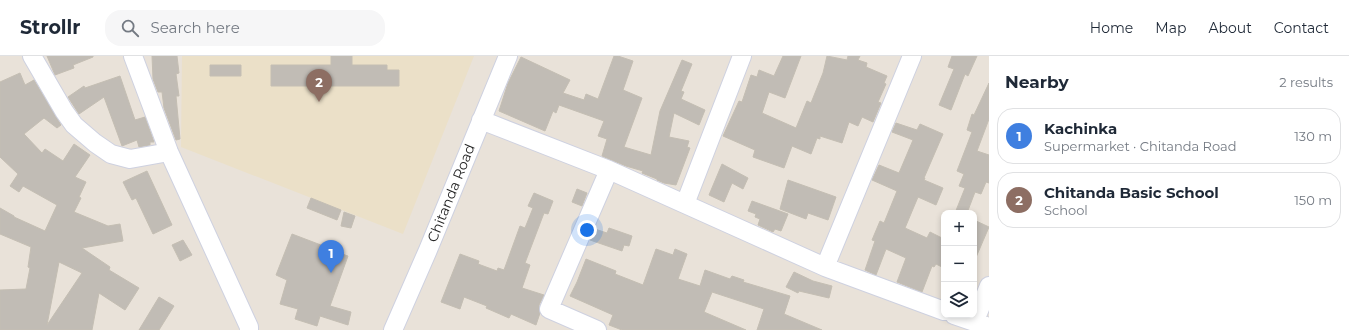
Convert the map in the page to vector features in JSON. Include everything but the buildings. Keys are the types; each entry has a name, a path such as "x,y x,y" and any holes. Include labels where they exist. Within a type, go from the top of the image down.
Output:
{"street":[{"path":"32,56 64,111 74,125 95,143 111,154 130,159 169,152"},
{"path":"133,56 169,152 250,327 249,330"},
{"name":"Chitanda Road","path":"393,330 428,250 508,56"},
{"path":"685,204 742,56"},
{"path":"825,268 912,56"},
{"path":"481,120 609,170 825,268 941,310"},
{"path":"597,330 549,310 609,170"},
{"path":"962,318 982,325 989,286"}],"shaded area":[{"path":"182,56 474,56 403,234 181,147"}],"place":[{"name":"Chitanda Basic School","path":"319,102"},
{"name":"Kachinka","path":"331,273"}]}
